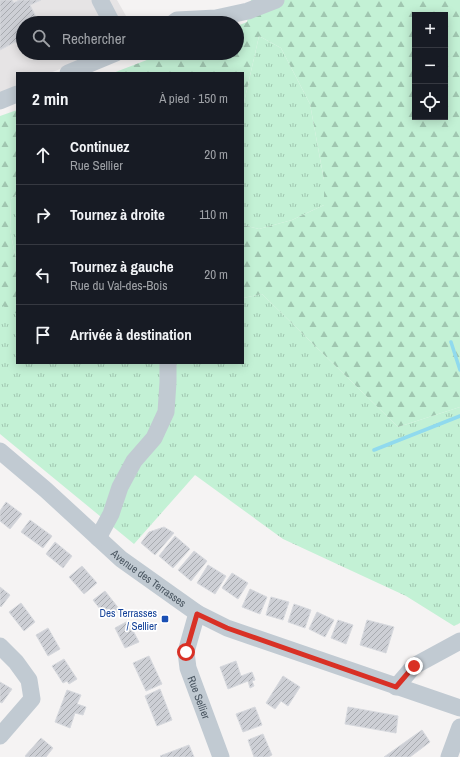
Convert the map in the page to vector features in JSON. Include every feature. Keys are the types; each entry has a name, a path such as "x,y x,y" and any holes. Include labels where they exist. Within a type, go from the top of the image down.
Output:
{"street":[{"path":"100,0 108,16"},
{"path":"225,16 248,11 276,0"},
{"path":"70,72 99,60"},
{"path":"0,101 16,94"},
{"path":"98,538 111,514 120,487 134,461 154,438 166,412 168,364"},
{"name":"Avenue des Terrasses","path":"0,451 46,490 121,559 197,614 227,628 460,708"},
{"name":"Rue Sellier","path":"197,614 186,652 188,668 221,757"},
{"path":"396,687 414,666 460,641"},
{"path":"0,646 16,662 29,680 32,699 0,736"},
{"path":"449,757 460,728"}],"shaded area":[{"path":"0,0 117,0 126,16 16,16 16,60 83,60 53,72 16,72 16,86 0,93"}],"green space":[{"path":"251,0 460,0 460,407 398,427 262,294 244,298 244,225 259,229 292,220 324,205 324,180 310,104 281,48 259,36 244,103 244,72 116,72 147,60 244,60 244,23 247,22"},
{"path":"259,36 281,48 310,104 324,180 324,205 292,220 259,229 244,225 244,103"},
{"path":"16,110 16,195 11,199 10,229 16,261 16,313 0,304 0,116"},
{"path":"16,195 16,261 10,229 11,199"},
{"path":"262,294 398,427 460,407 460,623 454,626 406,596 283,539 195,475 134,544 0,434 0,303 16,312 16,364 244,364 244,298"}],"building":[{"path":"0,0 12,0 14,3 19,0 41,0 30,5 36,16 16,16 16,42 0,50"},
{"path":"6,502 22,514 10,529 0,521 0,511"},
{"path":"30,520 52,536 43,548 21,532"},
{"path":"164,527 174,533 155,555 141,543 149,532"},
{"path":"175,536 190,549 173,568 159,556"},
{"path":"55,542 72,556 63,568 46,554"},
{"path":"194,551 207,561 191,581 178,570"},
{"path":"208,565 226,576 215,594 197,583"},
{"path":"82,566 97,583 84,594 69,577"},
{"path":"232,573 248,583 238,599 222,588"},
{"path":"0,587 10,595 1,607 0,606"},
{"path":"250,589 267,597 260,614 242,607"},
{"path":"105,591 120,610 108,619 93,600"},
{"path":"271,597 289,602 283,620 266,615"},
{"path":"21,603 35,622 24,631 9,612"},
{"path":"294,604 311,610 305,628 288,622"},
{"path":"317,612 334,620 325,637 309,629"},
{"path":"338,620 353,625 346,644 331,638"},
{"path":"367,620 394,627 386,653 360,645"},
{"path":"128,621 139,642 125,648 115,628"},
{"path":"48,628 60,649 48,656 36,635"},
{"path":"149,656 162,684 146,691 133,663"},
{"path":"64,659 77,679 69,684 67,681 63,683 52,666"},
{"path":"236,661 241,676 252,672 255,680 252,681 254,686 250,688 248,681 228,689 220,667"},
{"path":"283,676 300,687 288,706 281,701 275,709 266,703"},
{"path":"0,682 12,689 2,703 0,702"},
{"path":"160,689 172,720 157,726 145,696"},
{"path":"67,690 81,695 77,704 86,707 83,715 75,713 70,728 55,722"},
{"path":"255,707 262,725 243,732 236,714"},
{"path":"348,707 398,716 396,733 345,724"},
{"path":"422,730 430,742 410,757 384,757"},
{"path":"263,734 272,755 268,757 254,757 248,740"},
{"path":"41,738 53,748 46,757 26,757 25,756"},
{"path":"189,745 194,757 160,756"}],"waterway":[{"path":"451,342 460,370"},
{"path":"374,450 460,416"}],"place":[{"name":"Des Terrasses / Sellier","path":"165,619"}],"route":[{"path":"186,652 197,614 227,628 396,687 414,666"}]}
